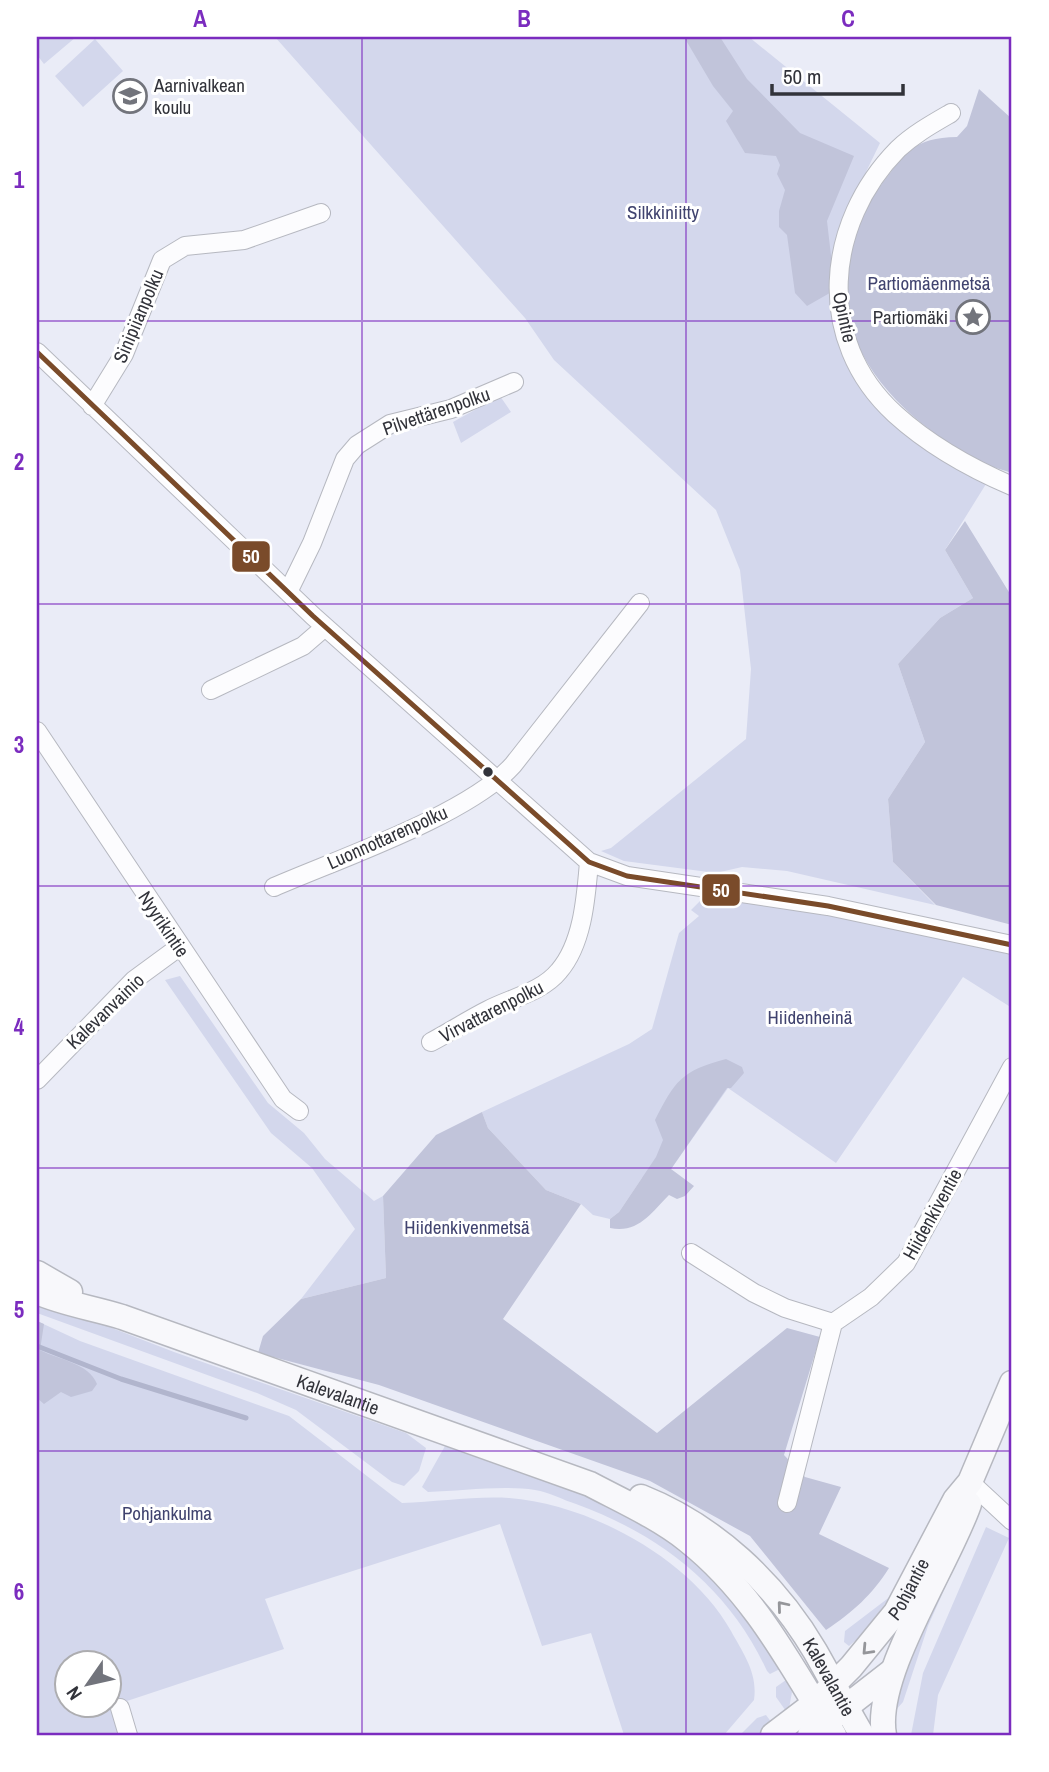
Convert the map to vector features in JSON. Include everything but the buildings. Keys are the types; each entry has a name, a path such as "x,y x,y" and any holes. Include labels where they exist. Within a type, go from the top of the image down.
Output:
{"main road":[{"name":"Kalevalantie","path":"37,1273 64,1287 87,1306"},
{"name":"Kalevalantie","path":"37,1292 57,1301 87,1306 590,1484 661,1522 713,1562 758,1612 821,1724"},
{"name":"Pohjantie","path":"821,1724 833,1684 882,1633 955,1500 970,1482 1012,1383"},
{"name":"Pohjantie","path":"884,1735 882,1724 891,1672 970,1505 970,1482"},
{"name":"Kalevalantie","path":"590,1484 619,1488 672,1509 718,1539 790,1615 862,1735"},
{"name":"Pohjantie","path":"821,1724 846,1709 891,1672"},
{"path":"773,1735 821,1724"}],"street":[{"name":"Opintie","path":"951,113 916,134 897,150 869,187 844,236 838,263 843,328 868,382 894,413 962,463 1012,486"},
{"name":"Sinipiianpolku","path":"92,407 124,354 162,260 185,246 244,240 321,213"},
{"path":"37,352 288,592 589,862 626,876 828,906 1012,945"},
{"name":"Pilvettärenpolku","path":"288,592 312,543 345,459 357,445 390,424 451,409 514,382"},
{"name":"Luonnottarenpolku","path":"274,887 442,813 508,770 560,708 640,603"},
{"path":"211,690 303,646 326,627"},
{"name":"Nyyrikintie","path":"37,731 282,1099 299,1111"},
{"name":"Virvattarenpolku","path":"430,1042 489,1009 542,985 558,973 570,953 585,906 589,862"},
{"name":"Kalevanvainio","path":"37,1080 134,979 179,947"},
{"name":"Hiidenkiventie","path":"833,1323 871,1297 906,1263 1012,1067"},
{"path":"691,1253 754,1293 785,1308 833,1323 787,1503"},
{"path":"970,1482 1012,1521"},
{"path":"122,1715 128,1735"}],"green space":[{"path":"37,37 76,37 44,64 37,55"},
{"name":"Silkkiniitty","path":"275,37 749,37 880,143 838,230 833,259 853,355 926,438 986,484 945,550 973,598 940,618 898,664 925,742 888,799 893,862 935,905 787,871 742,867 716,873 624,861 601,851 611,848 746,739 751,669 740,570 716,510 554,360 525,318"},
{"path":"684,37 720,37 747,79 800,133 854,156 827,221 835,290 807,306 795,293 787,235 779,227 779,211 785,190 777,174 780,165 776,156 745,153 726,121 733,111 713,86"},
{"path":"95,39 123,71 83,107 55,76"},
{"name":"Partiomäenmetsä","path":"979,89 1012,119 1012,473 967,458 903,407 879,380 861,350 849,319 844,287 848,254 860,219 881,185 912,149 930,140 957,137 967,126"},
{"path":"500,396 511,412 461,443 453,422"},
{"path":"965,521 1012,597 1012,925 936,905 893,862 888,799 925,742 898,664 940,618 973,598 945,550"},
{"name":"Hiidenheinä","path":"704,897 790,907 1012,954 1012,1008 963,977 836,1163 728,1088 657,1189 642,1178 619,1212 610,1219 593,1215 581,1204 546,1190 488,1128 482,1112 629,1044 652,1029 679,933 699,916 691,910"},
{"path":"180,976 268,1103 304,1133 325,1159 374,1201 383,1196 386,1278 301,1299 355,1229 312,1168 271,1133 165,980"},
{"path":"726,1059 742,1067 744,1073 731,1088 727,1088 671,1169 694,1186 685,1196 677,1199 669,1195 636,1225 620,1229 610,1228 610,1219 619,1212 656,1157 663,1140 655,1120 674,1087 689,1073"},
{"name":"Hiidenkivenmetsä","path":"482,1112 488,1128 546,1190 581,1204 503,1319 657,1433 787,1328 820,1337 784,1455 805,1477 841,1487 819,1534 889,1568 876,1587 845,1617 826,1630 750,1536 650,1481 379,1385 258,1353 263,1336 301,1299 386,1278 383,1196 436,1135"},
{"path":"37,1299 174,1352 406,1433 426,1448 419,1471 404,1486 392,1482 296,1410 257,1393 37,1313"},
{"name":"Pohjankulma","path":"37,1321 80,1341 289,1416 402,1503 509,1498 540,1502 604,1524 665,1559 691,1581 713,1605 745,1655 755,1690 754,1700 724,1735 624,1735 591,1633 542,1646 500,1524 265,1599 284,1649 122,1704 122,1650 52,1650 52,1720 116,1720 121,1735 37,1735"},
{"path":"37,1321 44,1324 40,1350 87,1371 97,1384 92,1391 71,1397 61,1392 44,1404 37,1398"},
{"path":"445,1446 584,1493 650,1526 680,1547 707,1571 746,1618 780,1669 770,1674 767,1671 733,1614 689,1568 664,1549 607,1517 535,1490 496,1488 428,1492 422,1487"},
{"path":"980,1510 928,1626 903,1702 895,1711 894,1696 976,1513"},
{"path":"986,1527 1009,1538 938,1695 933,1735 911,1735 923,1673"},
{"path":"891,1596 862,1635 849,1646 844,1642 845,1631"},
{"path":"786,1680 792,1692 788,1714 776,1697 776,1687"},
{"path":"766,1715 775,1727 762,1735 740,1735 757,1718"}],"waterway":[{"path":"37,1346 121,1379 246,1418"}],"transit line":[{"name":"50","path":"37,352 313,616 589,862 627,876 828,906 1012,945"}],"place":[{"name":"Aarnivalkean koulu","path":"130,96"},
{"name":"Partiomäki","path":"973,317"}]}
